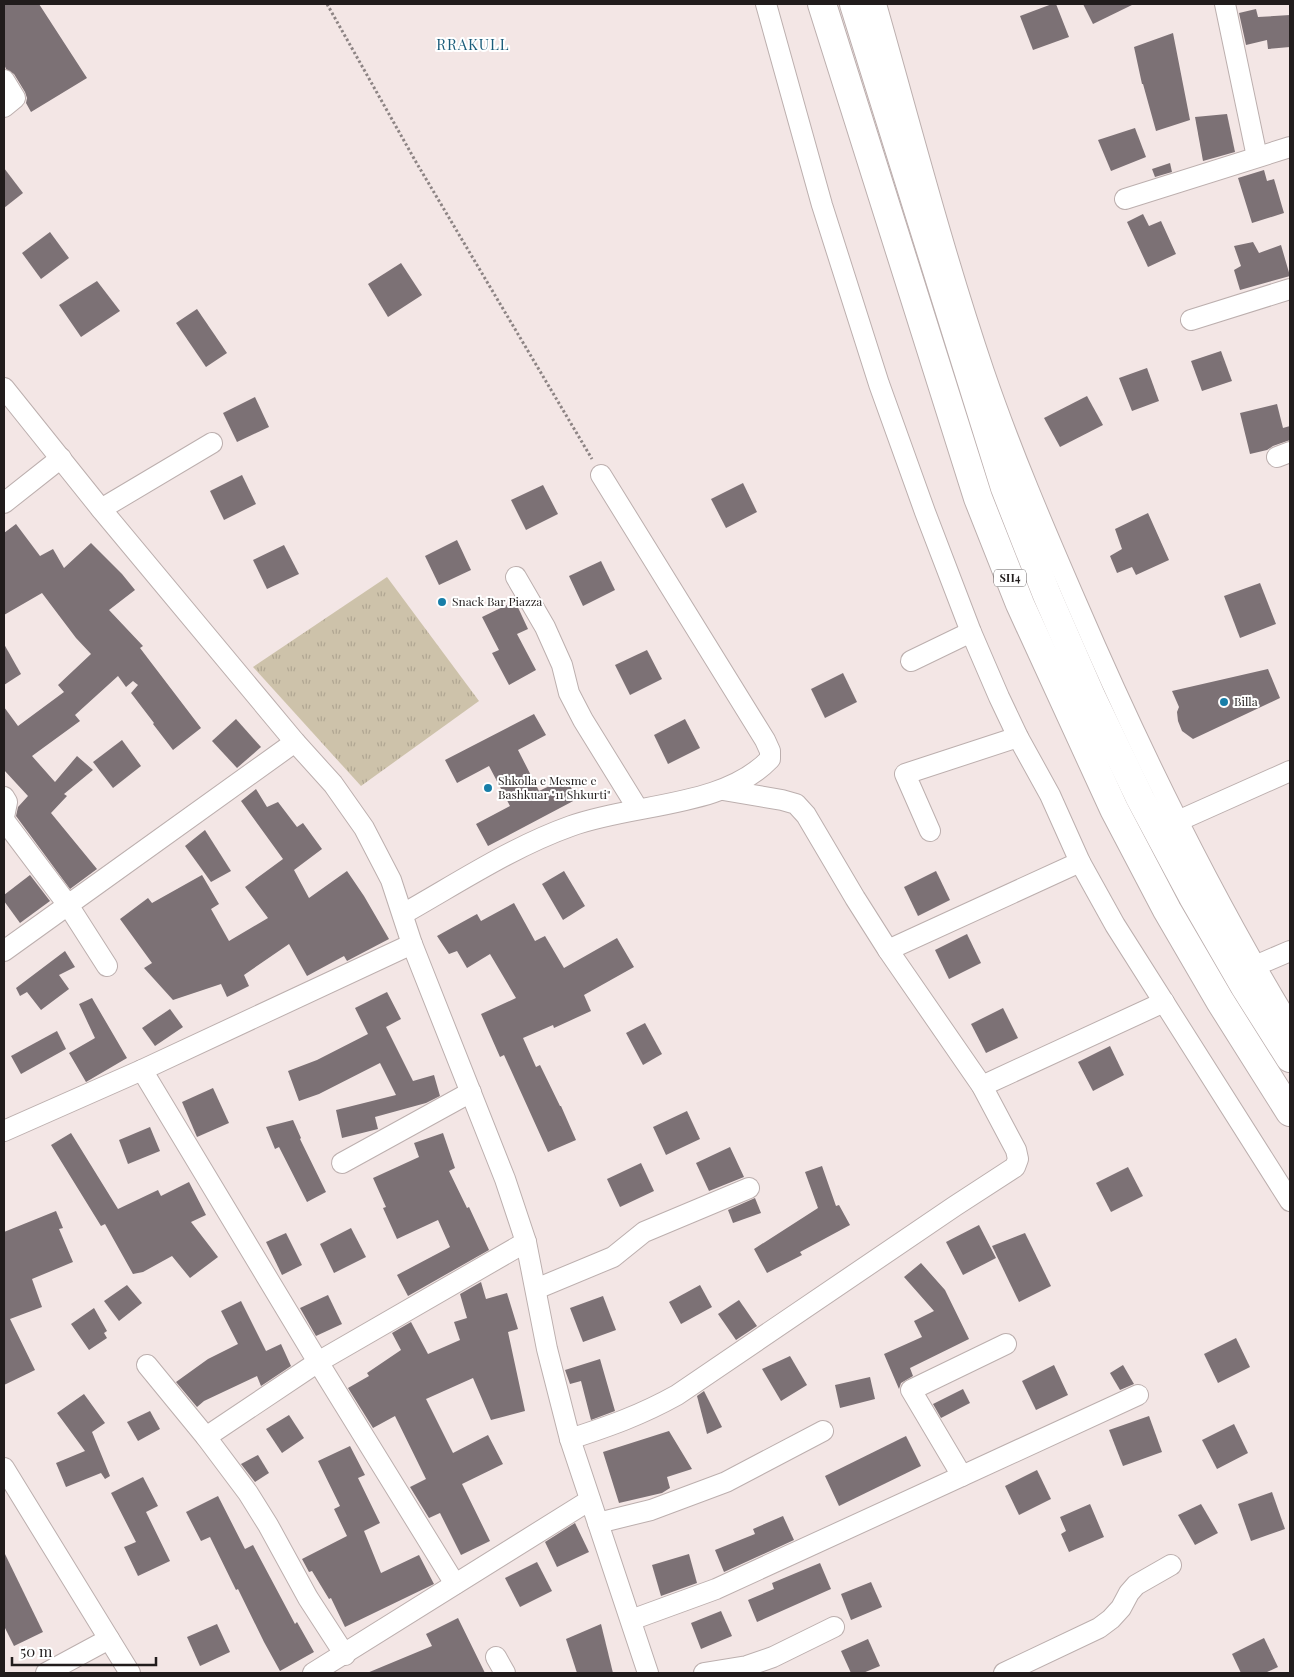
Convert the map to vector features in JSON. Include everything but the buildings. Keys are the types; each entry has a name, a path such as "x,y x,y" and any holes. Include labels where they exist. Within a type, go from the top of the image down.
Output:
{"highway":[{"name":"SH4","path":"822,4 978,498 1020,604 1114,809 1167,910 1220,1001 1290,1112"},
{"name":"SH4","path":"854,4 1005,488 1047,594 1091,696 1140,798 1244,988 1290,1058"}],"street":[{"path":"766,4 822,206 879,384 971,632 1018,737 1050,795 1080,862 1115,925 1290,1201"},
{"path":"876,4 954,273 991,391 1033,501 1102,663 1178,821 1255,966 1290,1025"},
{"path":"1225,4 1256,157"},
{"path":"4,80 15,98 4,107"},
{"path":"1126,199 1290,147"},
{"path":"1191,320 1290,289"},
{"path":"4,388 101,509 295,742 333,784 364,828 391,880 412,944 505,1179 526,1242 547,1349 570,1439 648,1673"},
{"path":"101,509 212,443"},
{"path":"4,503 60,458"},
{"path":"403,914 535,841 572,825 606,815 723,790 754,774 770,758 770,751 760,732 601,476"},
{"path":"516,577 545,627 562,665 569,693 638,809"},
{"path":"911,661 971,632"},
{"path":"930,831 905,774 1018,737"},
{"path":"4,951 295,742"},
{"path":"1178,821 1290,771"},
{"path":"570,1439 618,1424 652,1409 677,1395 1015,1167 1018,1159 1016,1150 982,1086 888,950 806,815 796,804 723,790"},
{"path":"4,797 7,802 4,819 68,905 108,966"},
{"path":"888,950 1080,862"},
{"path":"4,1131 142,1070 412,944"},
{"path":"1255,966 1290,951"},
{"path":"982,1086 1164,1002"},
{"path":"142,1070 318,1362 455,1584"},
{"path":"342,1163 471,1092"},
{"path":"536,1289 613,1256 644,1232 750,1188"},
{"path":"206,1437 318,1362 526,1242"},
{"path":"962,1476 911,1390 1006,1344"},
{"path":"147,1365 206,1437 248,1493 308,1598 345,1654"},
{"path":"631,1620 732,1582 1138,1395"},
{"path":"598,1523 651,1510 726,1482 823,1431"},
{"path":"4,1468 130,1673"},
{"path":"313,1673 590,1500"},
{"path":"1004,1673 1099,1628 1121,1608 1136,1585 1171,1565"},
{"path":"704,1673 747,1666 773,1657 834,1627"},
{"path":"46,1673 109,1639"}],"path":[{"path":"327,4 416,162 601,476"}],"green space":[{"path":"387,577 479,701 361,786 253,667"}],"place":[{"name":"Snack Bar Piazza","path":"442,602"},
{"name":"Billa","path":"1224,702"},
{"name":"Shkolla e Mesme e Bashkuar \"11 Shkurti\"","path":"488,788"}],"district":[{"name":"RRAKULL","path":"473,45"}]}
